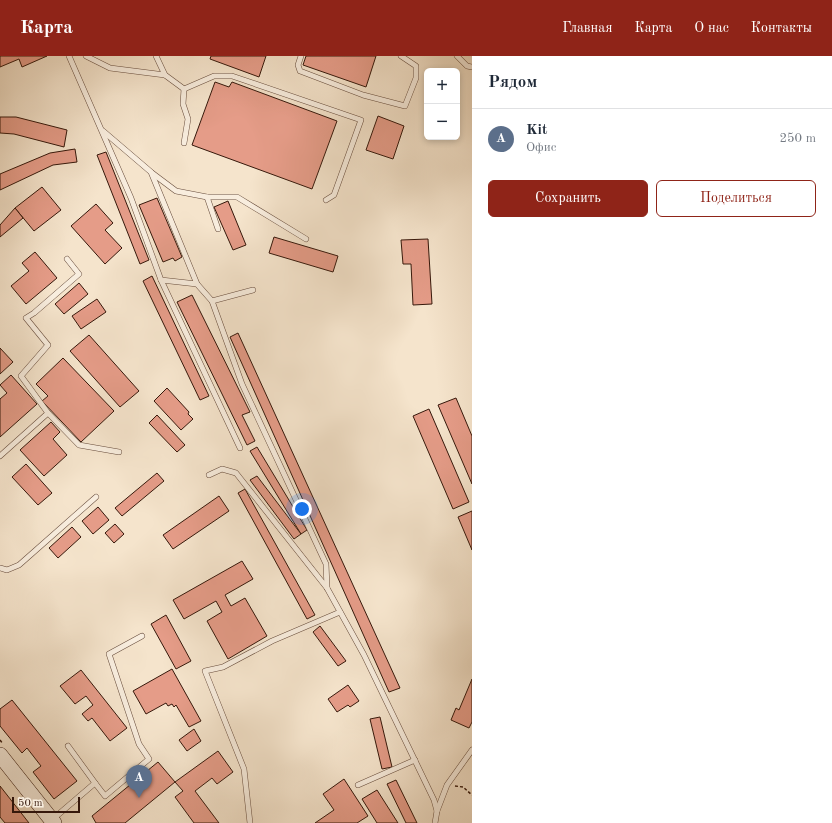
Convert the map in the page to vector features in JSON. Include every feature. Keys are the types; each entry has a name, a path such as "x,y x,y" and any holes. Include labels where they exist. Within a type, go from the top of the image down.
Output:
{"main road":[{"path":"0,755 53,821"}],"lane":[{"path":"69,56 131,198 161,280 240,448"},
{"path":"86,56 110,68 165,75"},
{"path":"156,56 165,75 184,89"},
{"path":"301,56 298,65 300,71 363,95 404,106 416,78 416,66 401,56"},
{"path":"457,56 467,66 472,67"},
{"path":"184,89 214,76 232,76 361,120 334,195 326,200"},
{"path":"184,89 183,104 188,119 184,143"},
{"path":"101,129 151,172 176,191 207,197 237,197 306,238"},
{"path":"151,172 197,284 212,301 242,384 326,564 327,588"},
{"path":"207,197 218,229"},
{"path":"66,259 79,274 34,313 26,318 48,345 21,376 48,413 79,445 119,452"},
{"path":"161,280 197,284"},
{"path":"212,301 253,290"},
{"path":"0,456 48,413"},
{"path":"209,475 222,469 236,473 327,588 364,655 434,800 437,811"},
{"path":"0,568 7,570 19,565 96,497"},
{"path":"250,823 244,770 205,671 223,667 272,641 340,612"},
{"path":"68,746 105,796 149,759 139,744 109,654 142,636"},
{"path":"435,823 437,811 447,785 472,750"},
{"path":"358,784 415,760"},
{"path":"53,821 95,783"}],"path":[{"path":"447,785 463,787 472,795"}],"building":[{"path":"0,56 47,56 22,67 19,59 0,67"},
{"path":"211,56 266,56 259,77 210,59"},
{"path":"306,56 376,56 366,87 303,65"},
{"path":"215,82 229,87 232,82 337,121 312,189 192,145"},
{"path":"378,116 404,126 393,159 366,150"},
{"path":"0,117 16,117 67,130 64,147 14,134 0,133"},
{"path":"75,149 77,162 53,165 0,190 0,174 50,153"},
{"path":"106,152 149,260 140,264 97,155"},
{"path":"42,187 61,210 34,231 15,208"},
{"path":"157,198 182,257 175,261 173,258 163,262 139,205"},
{"path":"228,201 246,245 233,250 214,207"},
{"path":"96,204 113,223 105,230 122,248 105,264 71,226"},
{"path":"15,208 23,218 0,237 0,225"},
{"path":"274,237 338,256 333,272 269,253"},
{"path":"428,239 432,304 413,305 411,264 403,264 401,240"},
{"path":"35,252 57,278 26,304 11,286 29,271 22,263"},
{"path":"152,276 209,396 200,400 143,281"},
{"path":"79,283 88,294 64,314 55,304"},
{"path":"192,295 250,412 242,415 255,441 247,445 177,302"},
{"path":"97,299 106,312 81,329 72,316"},
{"path":"238,333 400,688 389,692 230,337"},
{"path":"89,335 139,391 120,407 70,351"},
{"path":"0,348 13,362 0,374"},
{"path":"63,358 114,411 81,442 42,401 48,396 36,384"},
{"path":"11,375 37,404 0,437 0,399 7,393 0,385"},
{"path":"167,388 189,412 188,414 193,419 181,430 154,401"},
{"path":"456,398 472,436 472,484 438,405"},
{"path":"429,409 469,502 453,509 413,416"},
{"path":"157,415 185,445 177,452 149,423"},
{"path":"51,422 60,432 53,439 67,455 44,476 20,450"},
{"path":"257,447 307,530 301,534 250,451"},
{"path":"26,464 52,493 38,505 12,477"},
{"path":"157,473 164,481 122,516 115,508"},
{"path":"257,476 301,534 294,539 250,480"},
{"path":"245,489 315,615 307,619 238,493"},
{"path":"219,496 229,511 173,549 163,535"},
{"path":"98,507 109,520 93,534 82,521"},
{"path":"472,511 472,550 458,517"},
{"path":"115,524 124,534 114,543 105,533"},
{"path":"72,527 81,537 58,558 49,548"},
{"path":"242,561 253,579 225,595 231,606 245,598 267,636 228,659 207,621 222,612 216,601 184,619 173,600"},
{"path":"166,615 191,661 176,669 151,624"},
{"path":"320,626 346,661 338,666 313,632"},
{"path":"172,669 201,721 189,727 176,705 174,707 172,704 168,706 166,703 146,714 133,691"},
{"path":"81,670 127,728 110,741 92,718 88,721 82,714 93,705 86,696 75,704 60,686"},
{"path":"472,679 472,722 469,728 451,720 456,708 459,710"},
{"path":"348,685 359,701 350,707 348,705 337,712 328,699"},
{"path":"12,700 77,781 54,799 33,772 41,766 27,748 22,753 0,726 0,709"},
{"path":"380,717 392,767 382,769 370,719"},
{"path":"194,729 201,741 187,751 179,740"},
{"path":"218,751 233,772 217,784 212,778 195,791 219,823 194,823 175,797 183,791 175,782"},
{"path":"158,762 175,782 125,823 96,823 92,816"},
{"path":"344,779 368,816 357,823 315,823 334,810 323,794"},
{"path":"396,780 417,823 406,823 387,784"},
{"path":"0,786 29,823 5,823 0,817"},
{"path":"377,790 398,823 377,823 362,799"}],"place":[{"name":"Kit","path":"139,798"}]}
